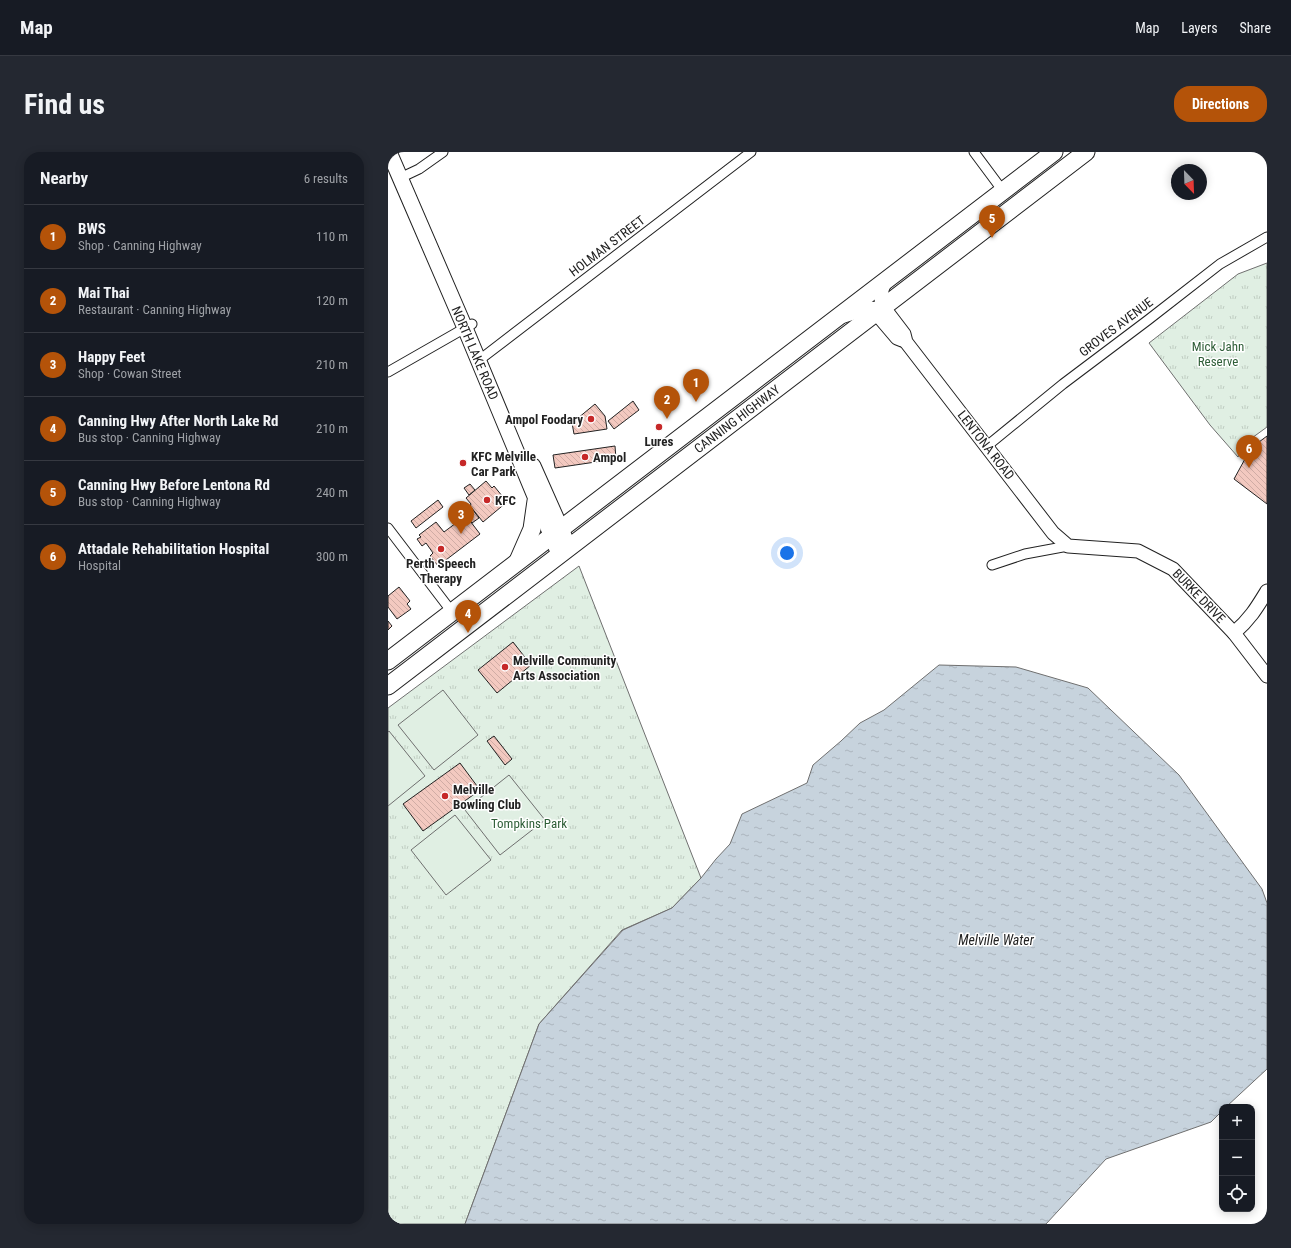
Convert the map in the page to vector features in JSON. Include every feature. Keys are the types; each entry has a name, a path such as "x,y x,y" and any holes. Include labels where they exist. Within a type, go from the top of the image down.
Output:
{"highway":[{"name":"CANNING HIGHWAY","path":"388,661 1054,152"},
{"name":"CANNING HIGHWAY","path":"388,686 1086,152"},
{"path":"517,562 532,529 536,501"}],"main road":[{"name":"NORTH LAKE ROAD","path":"389,152 404,177 482,358 519,436 564,551"},
{"name":"NORTH LAKE ROAD","path":"398,152 404,177"},
{"name":"NORTH LAKE ROAD","path":"482,358 536,501 556,532"}],"street":[{"path":"404,177 426,165 443,152"},
{"name":"HOLMAN STREET","path":"482,358 751,152"},
{"path":"974,152 1003,191"},
{"name":"GROVES AVENUE","path":"987,446 1063,384 1220,264 1267,237"},
{"name":"LENTONA ROAD","path":"885,282 882,290 880,318 897,338 906,342 1053,533 1068,546"},
{"path":"837,318 868,308 881,309"},
{"path":"388,372 468,326"},
{"path":"388,528 452,612"},
{"name":"BURKE DRIVE","path":"992,565 1025,554 1068,546 1138,551 1173,569 1234,633 1267,676"},
{"path":"1234,633 1250,617 1267,591"}],"green space":[{"name":"Mick Jahn Reserve","path":"1267,263 1267,427 1245,443 1238,457 1210,425 1149,343 1238,274"},
{"name":"Tompkins Park","path":"579,566 701,878 672,908 622,930 539,1024 465,1224 388,1224 388,708"},
{"path":"443,690 478,735 434,770 398,725"},
{"path":"389,731 425,776 388,806 388,732"},
{"path":"509,775 545,820 500,855 465,810"},
{"path":"455,815 491,860 446,895 411,850"}],"water":[{"name":"Melville Water","path":"939,665 1016,667 1088,688 1179,775 1262,889 1267,903 1267,1069 1229,1104 1219,1104 1219,1114 1211,1122 1106,1159 1046,1224 465,1224 539,1024 623,930 672,908 701,878 730,844 742,814 807,783 813,765 860,723 884,710"}],"building":[{"path":"633,401 639,410 614,429 608,421"},
{"name":"Ampol Foodary","path":"595,404 605,416 607,429 574,434 572,423"},
{"path":"1267,436 1267,504 1234,479 1251,448"},
{"name":"Ampol","path":"615,446 616,459 555,468 553,455"},
{"name":"KFC","path":"486,481 492,488 494,486 507,502 483,522 470,506 471,504 466,498"},
{"path":"470,484 475,490 469,495 464,488"},
{"path":"438,500 443,507 416,528 411,521"},
{"path":"470,506 479,518 472,523 463,511"},
{"path":"461,509 480,534 438,566 430,556 433,553 426,543 422,546 417,539 421,537 419,535 436,522 444,532 456,523 451,517"},
{"path":"399,587 410,601 407,604 411,609 397,619 388,607 388,596"},
{"path":"388,621 392,626 388,630"},
{"name":"Melville Community Arts Association","path":"513,642 531,665 497,693 478,670"},
{"path":"494,736 512,759 505,765 487,741"},
{"path":"460,763 480,790 423,831 403,804"}],"place":[{"name":"Canning Hwy Before Lentona Rd","path":"992,238"},
{"name":"BWS","path":"696,402"},
{"name":"Ampol Foodary","path":"591,419"},
{"name":"Mai Thai","path":"667,419"},
{"name":"Lures","path":"659,427"},
{"name":"Ampol","path":"585,457"},
{"name":"KFC Melville Car Park","path":"463,463"},
{"name":"Attadale Rehabilitation Hospital","path":"1249,468"},
{"name":"KFC","path":"487,500"},
{"name":"Happy Feet","path":"461,534"},
{"name":"Perth Speech Therapy","path":"441,549"},
{"name":"Canning Hwy After North Lake Rd","path":"468,633"},
{"name":"Melville Community Arts Association","path":"505,667"},
{"name":"Melville Bowling Club","path":"445,796"}]}
